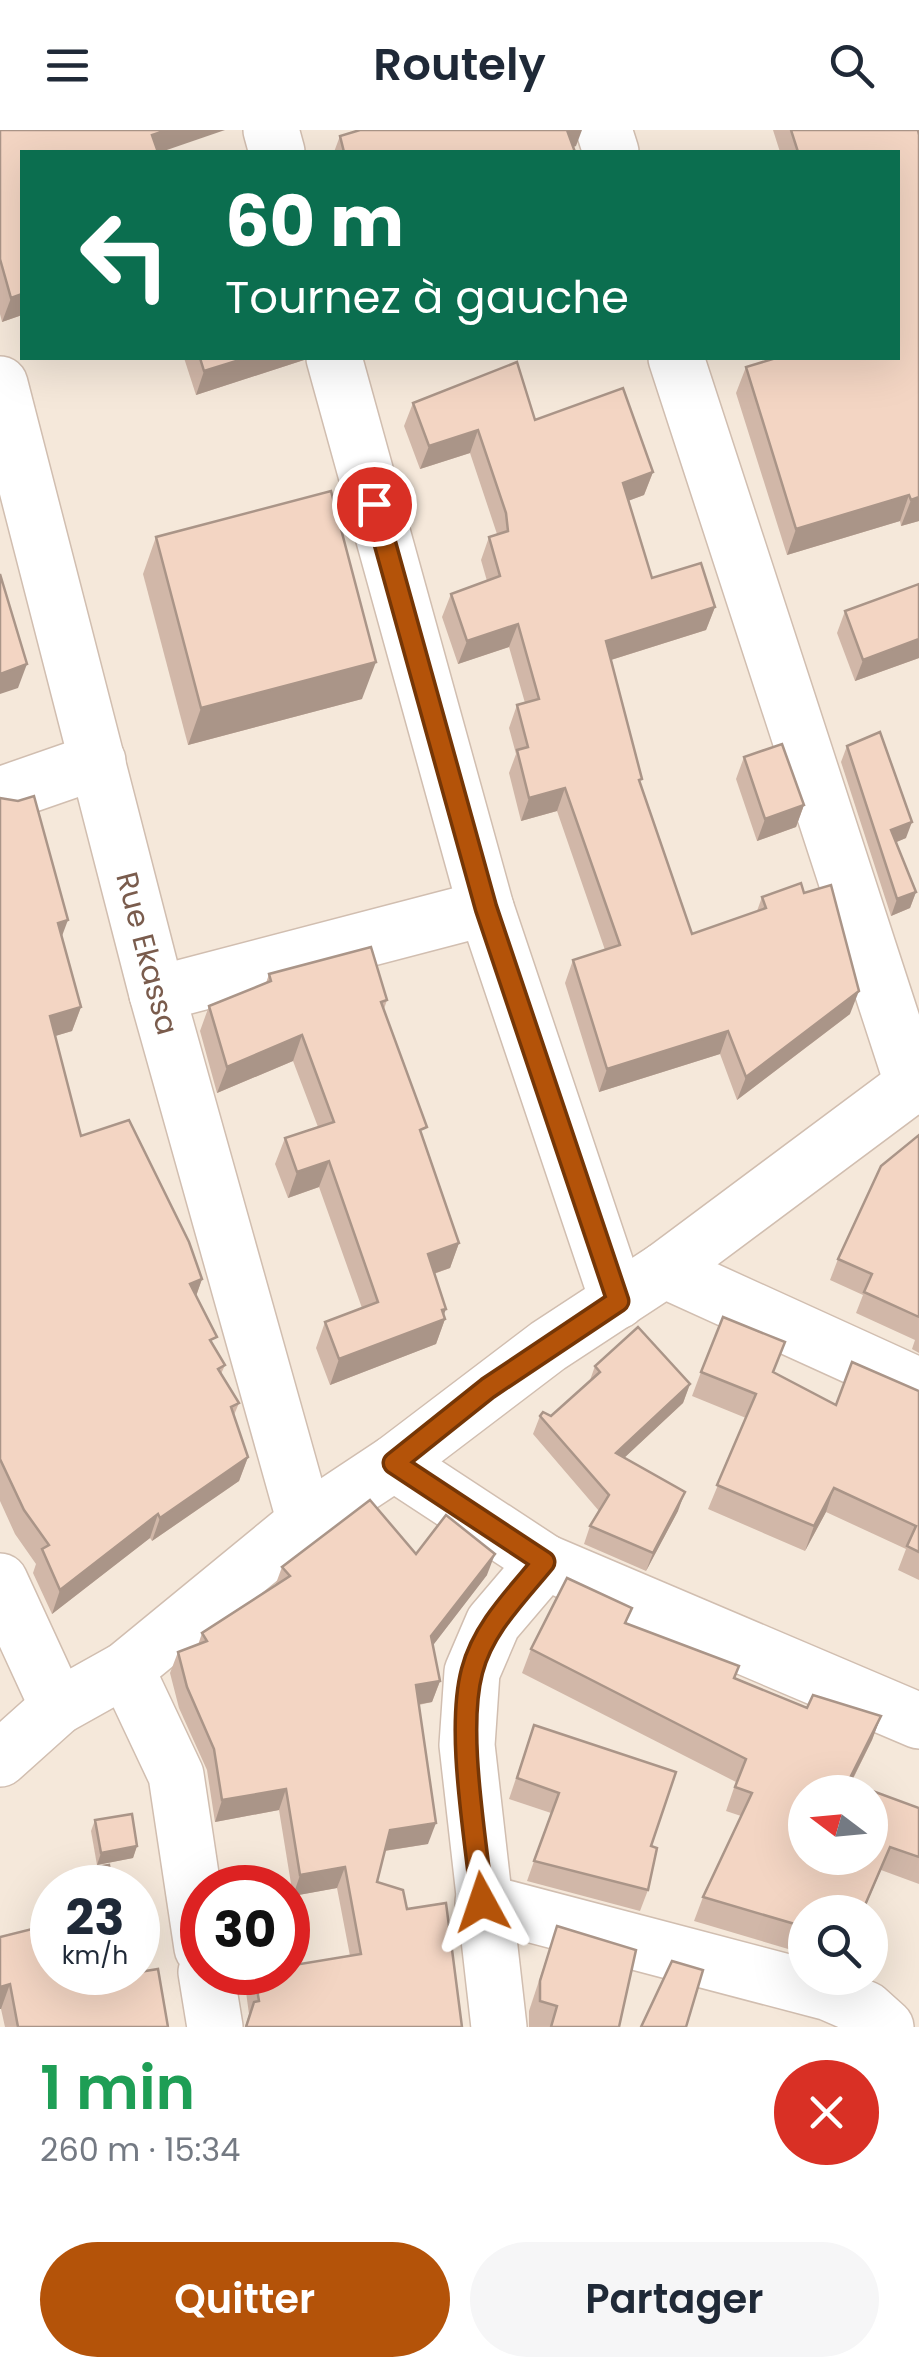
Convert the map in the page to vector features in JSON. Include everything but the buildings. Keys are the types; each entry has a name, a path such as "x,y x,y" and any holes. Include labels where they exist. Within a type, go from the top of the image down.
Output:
{"street":[{"path":"335,360 486,908 618,1301"},
{"path":"0,1759 58,1707 126,1669 305,1522 394,1463 488,1388 664,1270 917,1084 677,360"},
{"name":"Rue Ekassa","path":"0,384 157,994 305,1522"},
{"path":"0,795 98,761"},
{"path":"157,994 486,908"},
{"path":"664,1270 919,1386"},
{"path":"394,1463 544,1562 919,1720"},
{"path":"499,2027 467,1745 472,1672 493,1623 544,1562"},
{"path":"0,1581 58,1707"},
{"path":"126,1669 176,1775 190,1865"},
{"path":"482,1902 829,1994 866,2009 886,2027"},
{"path":"209,1995 214,2027"}],"shaded area":[{"path":"0,130 919,130 919,2027 0,2027"}],"route":[{"path":"374,504 486,908 618,1301 488,1388 394,1463 544,1562 493,1623 472,1672 467,1745 482,1902"}]}
